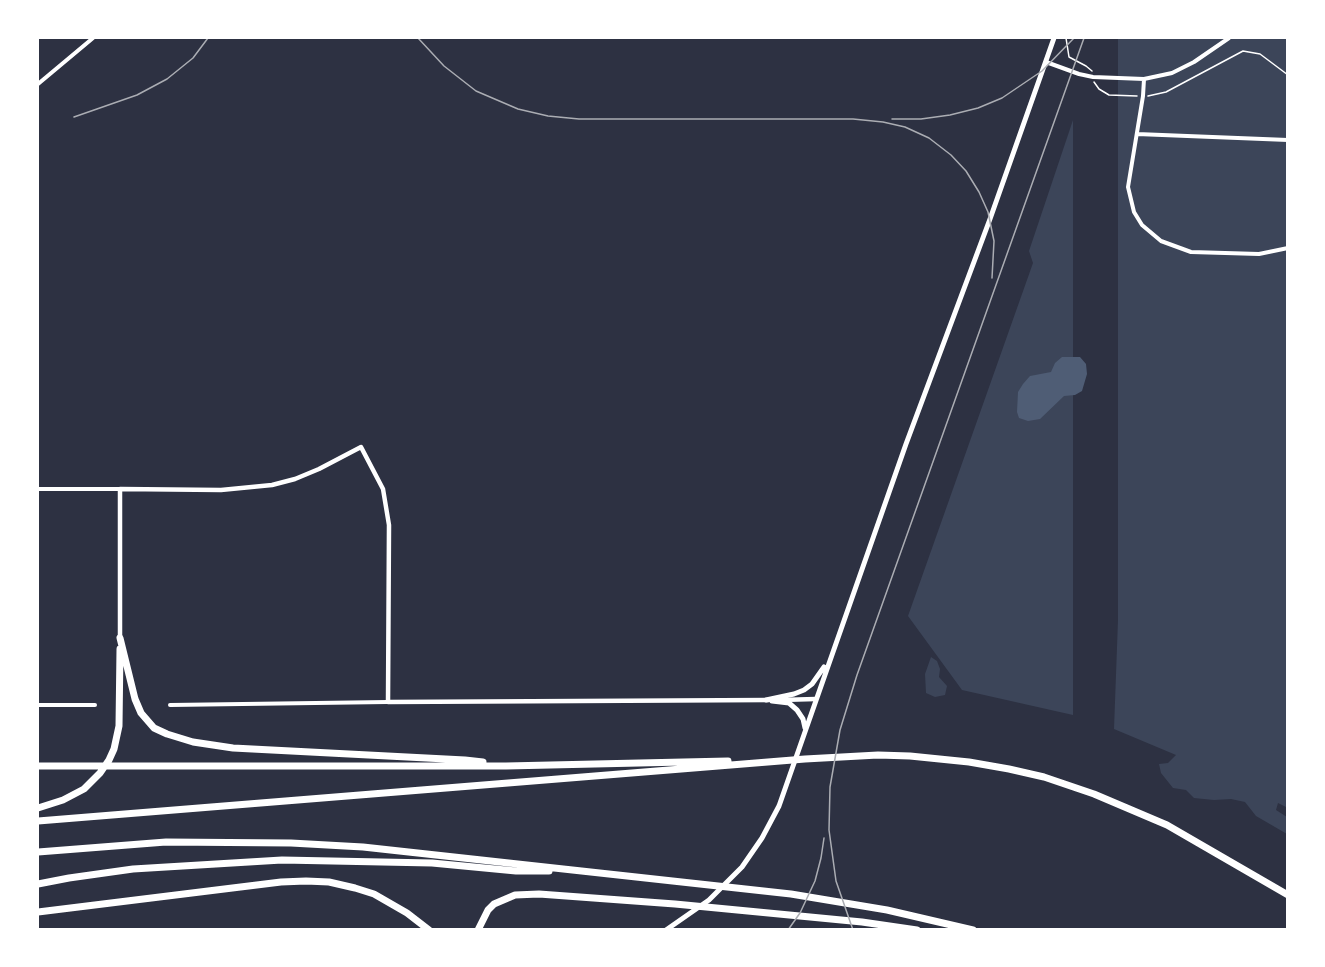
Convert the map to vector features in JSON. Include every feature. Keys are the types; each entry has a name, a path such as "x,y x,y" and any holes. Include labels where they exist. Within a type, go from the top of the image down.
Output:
{"highway":[{"path":"120,638 135,699 141,713 154,728 176,738 233,748 465,760 506,765"},
{"path":"38,808 63,800 84,789 100,772 114,749 119,726 120,638"},
{"path":"38,821 781,760 848,756 910,756 1009,769 1071,786 1136,810 1184,834 1287,895"},
{"path":"38,766 506,765 781,760"},
{"path":"38,852 166,843 291,843 363,847 817,898 923,917 973,930"},
{"path":"38,884 134,869 282,860 422,862 516,871 591,872"},
{"path":"38,912 281,882 329,882 374,894 429,930"},
{"path":"478,930 488,910 494,904 515,895 539,894 687,905 862,922 917,930"}],"main road":[{"path":"666,930 709,900 742,867 769,824 787,786 829,662 1054,38"},
{"path":"766,700 804,690 812,684 829,662"},
{"path":"766,700 789,703 803,719 806,730"}],"street":[{"path":"38,84 93,38"},
{"path":"1045,62 1093,77 1144,79 1172,72 1194,62 1229,38"},
{"path":"1144,79 1128,187 1134,212 1151,234 1161,241 1191,252 1259,254 1287,248"},
{"path":"1137,135 1287,140"},
{"path":"38,489 221,490 272,485 319,469 361,447 383,489 389,525 388,702"},
{"path":"120,489 120,638"},
{"path":"170,705 816,699"},
{"path":"38,705 95,705"}],"path":[{"path":"1066,38 1069,57 1090,68 1093,73"},
{"path":"1147,96 1166,92 1243,51 1260,54 1287,75"},
{"path":"1094,83 1108,95 1140,96"}],"shaded area":[{"path":"1118,38 1287,38 1288,808 1278,803 1276,810 1287,817 1287,834 1256,816 1245,802 1231,799 1194,798 1186,790 1173,788 1161,773 1159,764 1168,763 1176,755 1114,729 1118,620"},
{"path":"1073,120 1073,715 962,690 908,616 1033,263 1029,251"},
{"path":"1062,357 1080,357 1086,364 1087,374 1082,391 1075,395 1064,396 1040,419 1028,421 1019,418 1018,392 1023,384 1030,376 1051,372 1055,363"},
{"path":"931,657 937,661 940,669 939,677 947,686 945,695 935,697 926,693 925,674"}],"railway":[{"path":"74,117 137,95 167,79 193,58 208,38"},
{"path":"418,38 444,66 476,91 518,109 548,116 579,119 853,119 905,127 929,138 951,155 966,171 979,192 988,212 994,241 992,278"},
{"path":"892,119 921,119 950,115 978,108 1002,98 1042,71 1074,38"},
{"path":"853,930 836,881 829,830 830,787 840,730 857,675 1084,38"},
{"path":"788,930 800,913 815,881 824,838"}]}
